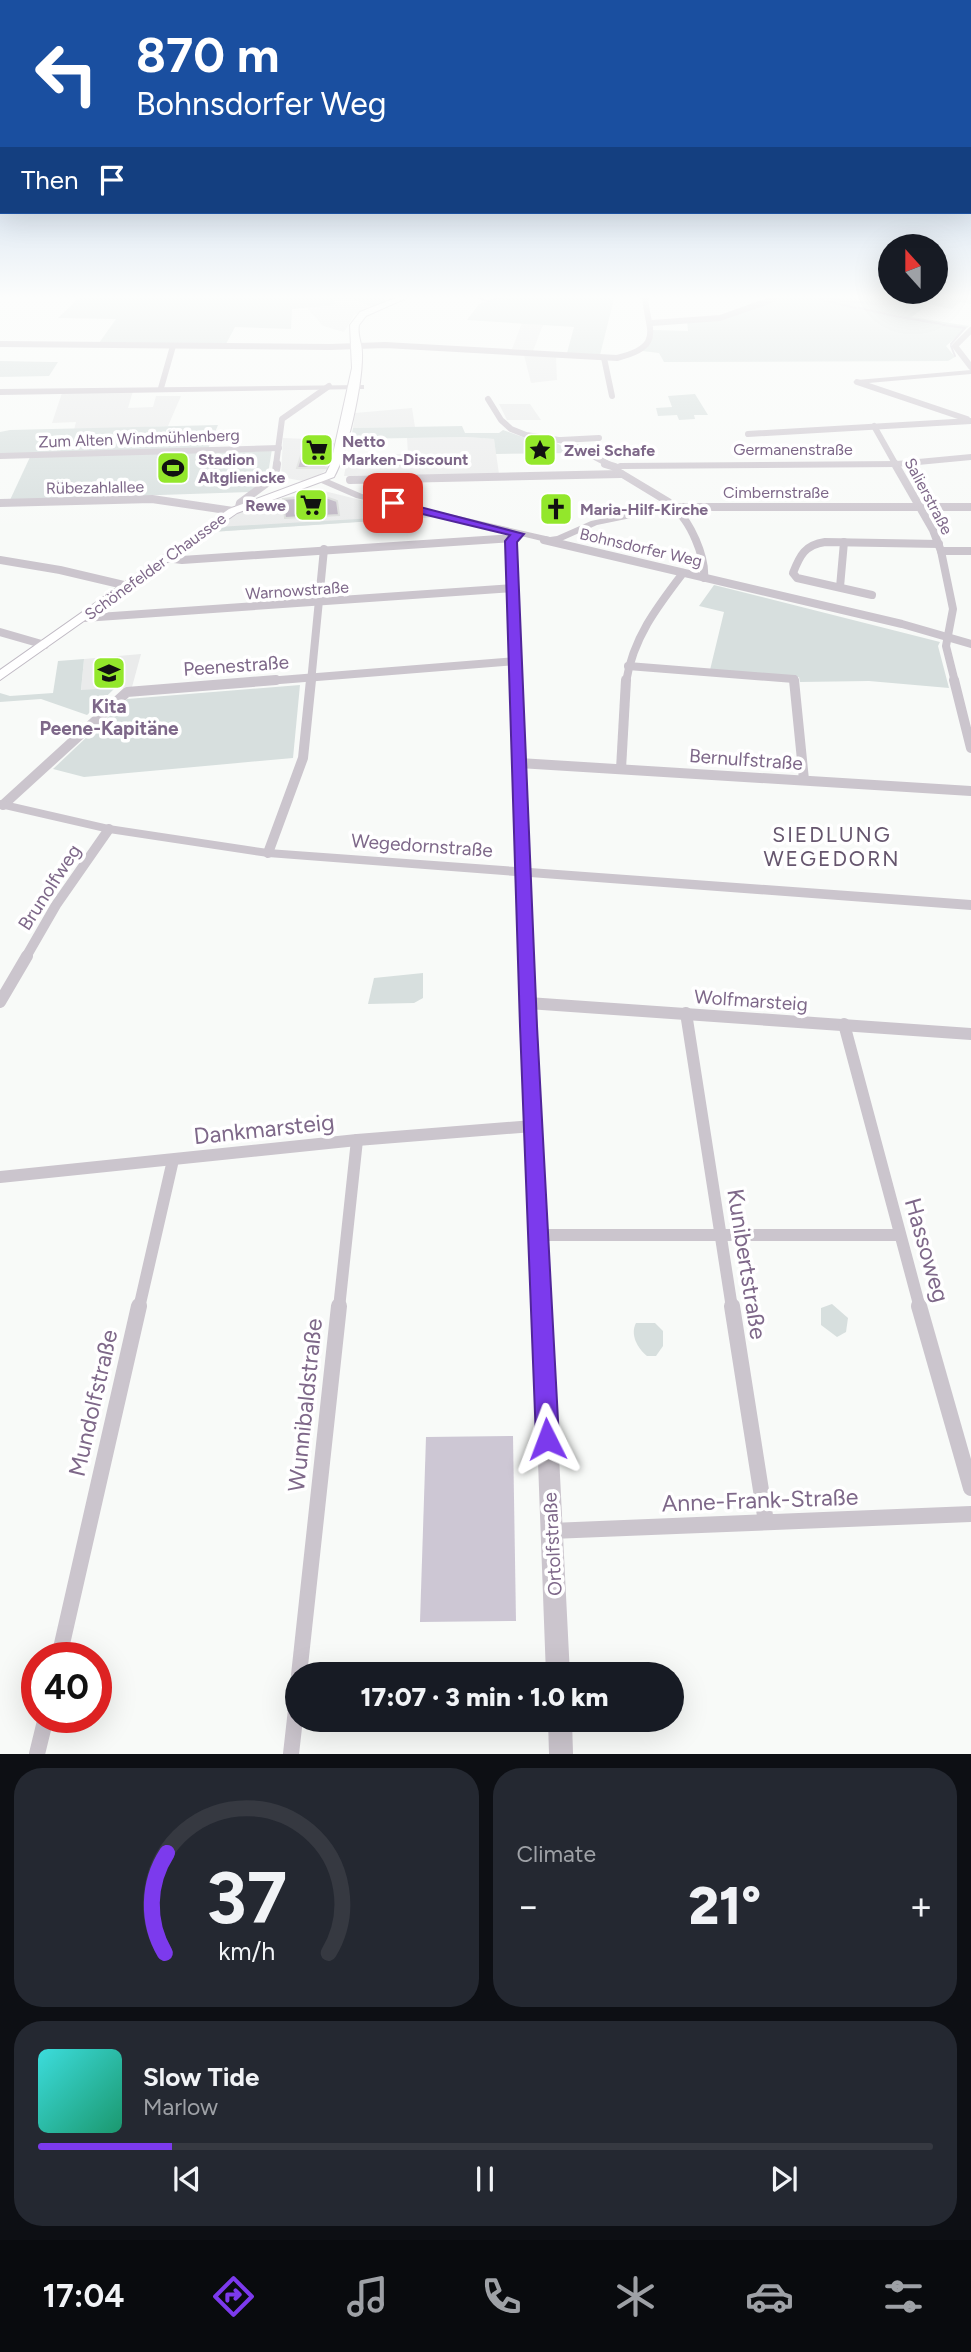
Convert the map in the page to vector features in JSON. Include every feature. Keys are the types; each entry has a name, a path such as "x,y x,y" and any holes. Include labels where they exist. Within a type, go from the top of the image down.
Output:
{"main road":[{"path":"322,480 334,469 357,377"},
{"name":"Schönefelder Chaussee","path":"0,676 236,509 260,495 322,480"}],"street":[{"path":"161,388 164,377"},
{"path":"608,377 612,396"},
{"path":"857,382 902,377"},
{"path":"857,382 953,418 971,421"},
{"path":"260,495 275,477 282,419 329,386"},
{"path":"0,392 356,386"},
{"path":"488,399 497,419 507,427 529,436 561,440 599,438"},
{"path":"748,435 953,418"},
{"name":"Salierstraße","path":"874,426 940,547 953,609 946,646 971,748"},
{"path":"561,440 668,501 684,515 705,566 704,579"},
{"name":"Zum Alten Windmühlenberg","path":"0,456 279,448"},
{"name":"Germanenstraße","path":"614,469 897,464 971,457"},
{"path":"350,480 605,474 614,469"},
{"path":"605,474 614,469"},
{"name":"Bohnsdorfer Weg","path":"322,480 359,496 515,536 544,540 791,598 971,644"},
{"name":"Rübezahlallee","path":"0,503 152,499 236,509"},
{"name":"Cimbernstraße","path":"544,540 559,539 594,523 672,507 971,507"},
{"path":"166,558 515,536"},
{"name":"Ortolfstraße","path":"515,536 515,661 557,1662"},
{"path":"840,587 844,542"},
{"path":"873,595 804,579 793,573 803,548 816,543 844,542 971,551"},
{"path":"268,853 303,758 324,549"},
{"path":"0,560 60,570 128,586"},
{"path":"621,769 628,666 644,626 683,573"},
{"path":"791,598 804,579"},
{"name":"Warnowstraße","path":"84,618 513,588"},
{"path":"0,632 45,645"},
{"name":"Peenestraße","path":"1,804 127,692 515,661"},
{"path":"628,666 794,679 804,780"},
{"name":"Bernulfstraße","path":"519,762 971,791"},
{"name":"Wegedornstraße","path":"1,804 109,829 268,853 971,905"},
{"name":"Brunolfweg","path":"0,1002 59,899 109,829"},
{"name":"Wolfmarsteig","path":"528,1003 971,1034"},
{"name":"Kunibertstraße","path":"687,1013 719,1235 766,1522"},
{"name":"Hassoweg","path":"844,1024 899,1235 971,1488"},
{"name":"Dankmarsteig","path":"0,1177 357,1140 533,1126"},
{"name":"Wunnibaldstraße","path":"300,1662 357,1140"},
{"name":"Mundolfstraße","path":"62,1642 173,1160"},
{"path":"538,1235 899,1235"},
{"name":"Anne-Frank-Straße","path":"551,1531 971,1514"},
{"path":"291,1754 293,1732"},
{"path":"560,1732 561,1754"},
{"path":"37,1754 42,1733"}],"shaded area":[{"path":"529,377 557,377 557,380 531,383"},
{"path":"133,391 128,408 153,407 156,396 181,396 168,426 74,430 76,422 52,423 62,393"},
{"path":"695,394 708,415 694,415 695,419 679,420 677,415 658,416 656,408 672,407 668,396"},
{"path":"499,404 530,404 541,420 507,420"},
{"path":"412,408 415,427 353,428 355,413"},
{"path":"218,425 208,449 0,455 0,432 10,430"},
{"path":"462,426 465,433 499,433 503,430 531,440 553,441 574,453 496,454 494,439 467,437 351,439 353,428"},
{"path":"283,438 334,440 328,469 308,482 281,477"},
{"path":"407,438 494,439 499,474 344,476 348,455 408,454"},
{"name":"Stadion Altglienicke","path":"272,449 267,480 250,492 10,500 30,457"},
{"path":"320,490 430,517 211,532 249,506"},
{"path":"391,507 434,517 211,532 218,527 375,518"},
{"path":"714,585 940,642 938,646 949,688 869,681 800,682 799,677 710,670 724,612 699,606"},
{"name":"Kita Peene-Kapitäne","path":"141,654 132,687 81,691 84,659"},
{"path":"84,659 81,690 115,688 87,715 41,699 0,702 0,693 10,696 53,693 58,661"},
{"path":"300,685 293,758 84,777 53,769 127,699"},
{"path":"423,973 423,998 414,1003 368,1004 374,978"},
{"path":"832,1304 848,1318 846,1332 837,1337 821,1325 821,1308"},
{"path":"636,1323 655,1323 663,1331 663,1346 656,1356 647,1356 640,1349 634,1336"},
{"path":"513,1436 516,1621 420,1622 426,1437"}],"building":[{"name":"Netto Marken-Discount","path":"305,443 333,444 326,468 297,468"},
{"name":"Rewe","path":"323,496 337,501 339,515 285,518 283,499"}],"place":[{"name":"Netto Marken-Discount","path":"317,450"},
{"name":"Zwei Schafe","path":"540,450"},
{"name":"Stadion Altglienicke","path":"173,468"},
{"name":"Rewe","path":"311,505"},
{"name":"Maria-Hilf-Kirche","path":"556,509"},
{"name":"Kita Peene-Kapitäne","path":"109,673"}],"district":[{"name":"SIEDLUNG WEGEDORN","path":"832,847"}],"route":[{"path":"393,503 518,534 511,541 528,1026 547,1439"}]}
